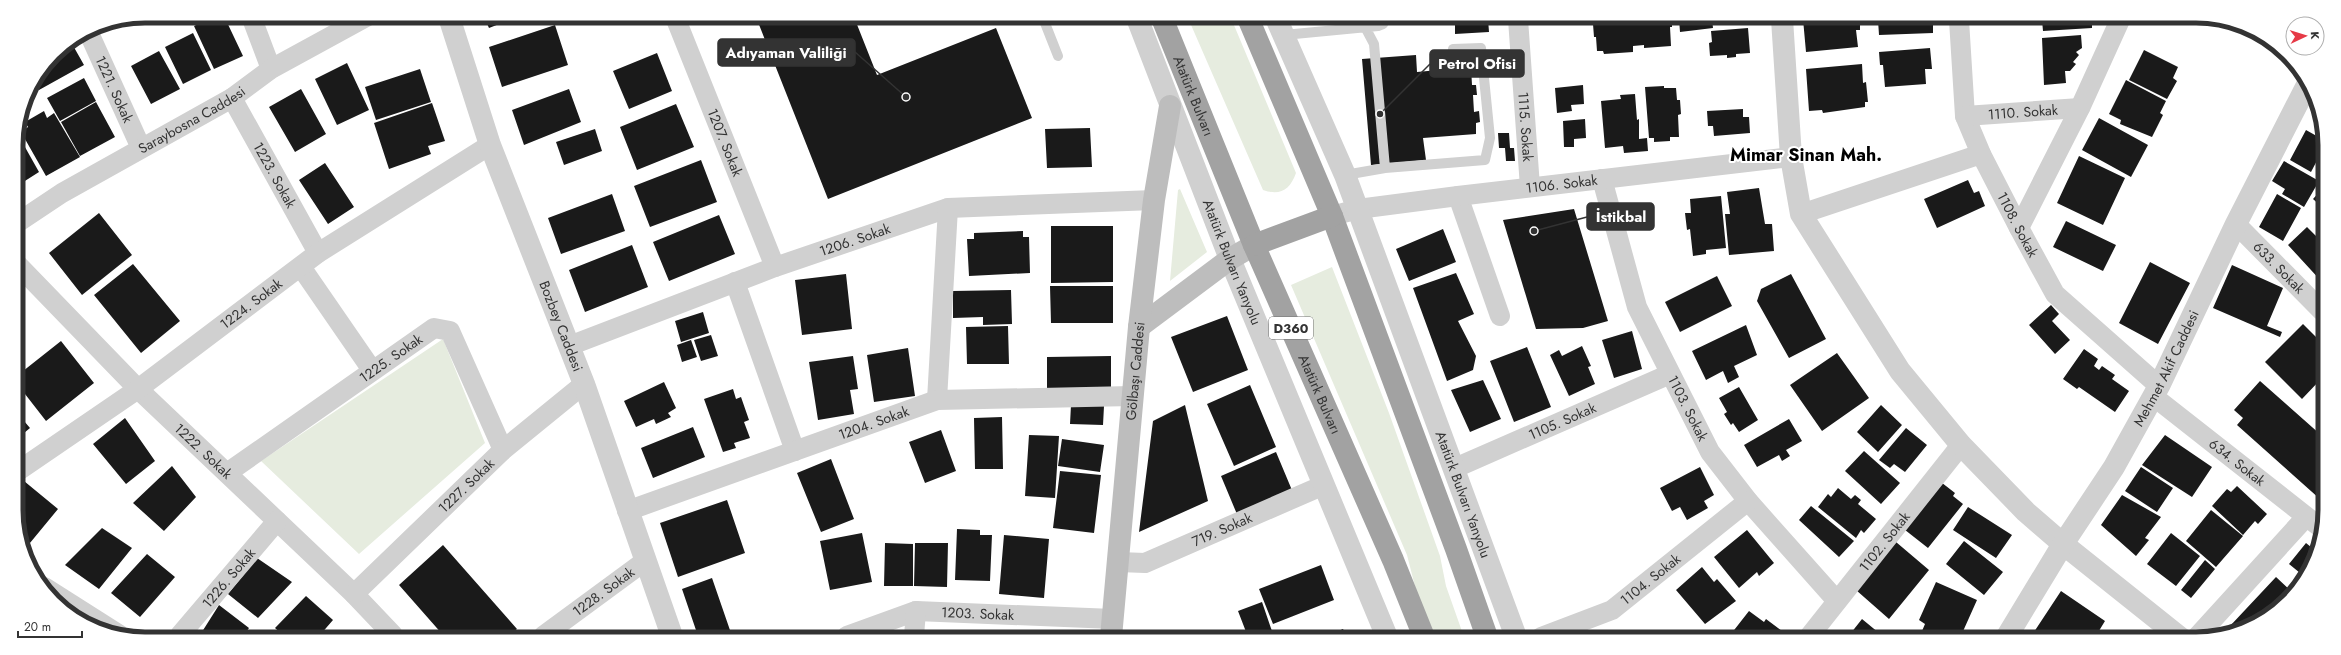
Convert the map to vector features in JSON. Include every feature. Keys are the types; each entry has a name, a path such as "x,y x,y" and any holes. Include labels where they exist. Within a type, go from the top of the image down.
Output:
{"highway":[{"name":"Atatürk Bulvarı","path":"1164,23 1254,245 1393,560 1422,632"},
{"path":"1250,23 1332,216 1454,542 1485,632"},
{"path":"1254,245 1332,216"}],"main road":[{"name":"Gölbaşı Caddesi","path":"1112,628 1139,327 1154,200 1170,106"},
{"path":"1139,327 1230,259 1254,245"}],"street":[{"path":"253,23 271,69"},
{"name":"Saraybosna Caddesi","path":"23,219 62,193 232,98 271,69 355,23"},
{"name":"Bozbey Caddesi","path":"451,23 490,145 584,384 627,511 671,632"},
{"name":"1207. Sokak","path":"677,23 775,267"},
{"name":"Atatürk Bulvarı Yanyolu","path":"1139,23 1230,259 1385,632"},
{"name":"1115. Sokak","path":"1518,23 1530,187"},
{"path":"1782,23 1791,157 1801,214 1900,371 1961,445 2026,512 2063,544 2173,632"},
{"name":"1108. Sokak","path":"1959,23 1965,116 1981,154 2019,228 2055,294 2156,391"},
{"path":"2019,228 2080,108 2118,23"},
{"name":"Atatürk Bulvarı Yanyolu","path":"1280,27 1346,175 1514,632"},
{"name":"1221. Sokak","path":"90,36 141,148"},
{"name":"Mehmet Akif Caddesi","path":"2010,632 2063,544 2114,467 2156,391 2236,224 2304,90"},
{"name":"1223. Sokak","path":"232,98 318,253"},
{"name":"1110. Sokak","path":"1965,116 2080,108"},
{"name":"1224. Sokak","path":"23,468 138,389 318,253 490,145"},
{"path":"1801,214 1981,154"},
{"name":"1106. Sokak","path":"1332,216 1358,209 1458,196 1791,157"},
{"name":"1103. Sokak","path":"1602,179 1637,307 1710,452 1748,501 1837,601"},
{"path":"1458,196 1500,316"},
{"name":"1206. Sokak","path":"569,346 775,267 948,208 1154,200"},
{"path":"937,400 948,208"},
{"name":"633. Sokak","path":"2236,224 2318,307"},
{"path":"301,267 372,370"},
{"name":"1222. Sokak","path":"23,270 138,389 354,594 390,632"},
{"path":"735,282 795,451"},
{"name":"1225. Sokak","path":"227,473 429,329 440,327 450,331 504,450"},
{"name":"1105. Sokak","path":"1455,468 1670,374"},
{"name":"1227. Sokak","path":"354,594 504,450 584,384"},
{"name":"634. Sokak","path":"2156,391 2313,523"},
{"name":"1204. Sokak","path":"627,511 937,400 1132,396"},
{"name":"1102. Sokak","path":"1813,632 1961,445"},
{"name":"719. Sokak","path":"1119,562 1145,563 1324,486"},
{"name":"1104. Sokak","path":"1554,632 1612,610 1748,501"},
{"name":"1226. Sokak","path":"183,632 277,521"},
{"path":"2202,632 2313,523"},
{"name":"1228. Sokak","path":"548,632 645,561"},
{"path":"60,598 100,624"},
{"path":"914,632 916,611"},
{"name":"1203. Sokak","path":"858,632 916,611 1112,628"}],"lane":[{"path":"1045,23 1058,56"},
{"path":"1280,27 1365,27 1383,23"},
{"path":"1365,27 1374,44 1385,168"},
{"path":"1346,175 1385,168 1485,160 1490,138 1481,48 1453,49"}],"shaded area":[{"path":"1190,23 1233,23 1296,173 1291,184 1284,190 1279,192 1269,192 1263,190"},
{"path":"1180,189 1207,252 1170,281 1178,190"},
{"path":"1332,267 1389,413 1440,556 1446,586 1462,632 1434,632 1418,598 1407,555 1291,285"},
{"path":"443,339 485,443 359,554 261,461"}],"building":[{"path":"200,23 227,23 243,56 214,69 194,26"},
{"path":"487,23 502,23 489,28"},
{"path":"758,23 856,23 877,75 996,28 1032,118 828,199"},
{"path":"1455,23 1488,23 1489,32 1455,34"},
{"path":"1672,23 1672,27 1670,27 1671,46 1644,48 1644,45 1633,46 1633,52 1604,54 1603,51 1597,51 1593,24"},
{"path":"1679,23 1712,23 1713,28 1680,32"},
{"path":"1803,23 1860,23 1860,30 1856,30 1858,47 1806,52"},
{"path":"1878,23 1933,23 1933,33 1879,35"},
{"path":"2042,23 2092,23 2092,28 2043,31"},
{"path":"555,25 568,65 502,87 489,47"},
{"path":"1748,28 1750,53 1736,54 1736,57 1727,58 1727,55 1710,56 1709,43 1712,42 1711,31"},
{"path":"193,33 211,70 183,84 165,47"},
{"path":"2081,35 2082,48 2076,52 2079,55 2073,62 2076,64 2070,71 2065,71 2066,83 2044,85 2042,38"},
{"path":"73,46 84,65 39,90 38,87 39,84 53,64"},
{"path":"1930,48 1932,69 1925,69 1926,84 1885,87 1883,65 1880,65 1879,52"},
{"path":"2144,50 2178,67 2173,78 2177,81 2167,99 2129,80"},
{"path":"159,51 180,89 151,104 131,66"},
{"path":"657,53 672,91 629,109 613,71"},
{"path":"1416,55 1417,72 1471,67 1472,85 1476,85 1477,95 1473,95 1474,112 1479,111 1480,122 1476,123 1476,134 1423,138 1426,160 1371,165 1362,59"},
{"path":"347,63 369,110 337,125 315,79"},
{"path":"1862,64 1863,83 1866,82 1868,102 1865,102 1865,107 1823,113 1822,110 1809,111 1806,69"},
{"path":"420,69 431,102 376,120 365,87"},
{"path":"84,78 96,101 60,121 47,98"},
{"path":"2126,80 2166,101 2160,113 2163,115 2152,137 2120,124 2121,120 2109,114"},
{"path":"1583,85 1584,104 1571,105 1572,111 1557,113 1555,88"},
{"path":"1664,86 1664,88 1676,88 1677,100 1680,100 1681,114 1678,115 1679,137 1670,137 1670,141 1654,142 1654,138 1649,138 1645,87"},
{"path":"301,89 326,134 295,152 269,107"},
{"path":"569,89 581,122 524,145 512,110"},
{"path":"1635,94 1637,120 1639,119 1639,139 1647,138 1648,151 1624,153 1623,146 1605,148 1601,101 1621,99 1620,95"},
{"path":"96,102 115,137 80,156 61,122"},
{"path":"432,103 445,141 428,146 431,154 389,169 374,123"},
{"path":"676,104 694,147 637,170 620,127"},
{"path":"1743,109 1743,117 1749,117 1750,133 1714,136 1713,126 1708,126 1707,111"},
{"path":"44,111 47,118 54,113 80,157 46,176 23,136 24,130 28,127 25,122"},
{"path":"2099,118 2148,145 2131,177 2082,150"},
{"path":"1585,119 1586,138 1574,139 1574,147 1564,147 1563,121"},
{"path":"1090,128 1092,167 1047,168 1045,129"},
{"path":"595,129 602,151 564,165 556,142"},
{"path":"2306,130 2317,136 2318,159 2311,172 2290,160"},
{"path":"1498,133 1509,133 1510,148 1514,148 1515,161 1506,161 1505,148 1499,148"},
{"path":"23,144 39,172 23,182"},
{"path":"2079,156 2125,178 2103,225 2057,203"},
{"path":"701,160 717,202 650,227 634,186"},
{"path":"2284,161 2318,180 2318,183 2304,207 2282,194 2285,189 2272,181"},
{"path":"325,163 354,207 328,224 299,180"},
{"path":"1968,180 1974,193 1979,191 1985,206 1937,228 1924,199"},
{"path":"1759,188 1765,224 1772,224 1774,251 1729,255 1725,214 1730,214 1727,192"},
{"path":"2318,193 2318,203 2313,199"},
{"path":"612,194 625,231 561,254 548,218"},
{"path":"2277,194 2301,208 2283,241 2259,227"},
{"path":"1721,196 1726,248 1706,250 1706,254 1693,256 1690,229 1687,230 1685,213 1691,213 1690,199"},
{"path":"1574,209 1608,321 1583,328 1536,329 1503,220"},
{"path":"99,213 132,255 82,295 49,253"},
{"path":"719,215 735,254 669,281 653,242"},
{"path":"2066,221 2116,245 2103,271 2053,247"},
{"path":"1051,226 1113,226 1113,282 1051,283"},
{"path":"2307,227 2316,236 2318,234 2318,278 2288,245"},
{"path":"1443,229 1456,262 1409,281 1396,249"},
{"path":"1023,231 1023,237 1029,237 1030,273 969,276 967,239 974,239 974,233"},
{"path":"632,245 648,287 585,312 569,270"},
{"path":"2150,262 2190,283 2158,344 2119,323"},
{"path":"133,264 180,321 141,353 94,295"},
{"path":"2232,265 2283,288 2267,326 2282,332 2280,337 2213,308"},
{"path":"1456,273 1474,314 1458,321 1476,356 1473,370 1447,381 1413,288"},
{"path":"846,274 852,329 802,335 795,280"},
{"path":"1791,274 1826,339 1789,358 1757,301 1761,289"},
{"path":"1717,276 1732,306 1680,332 1665,302"},
{"path":"1050,286 1113,286 1113,323 1051,323"},
{"path":"1011,290 1012,324 983,325 983,317 953,318 953,291"},
{"path":"2051,305 2059,314 2052,321 2070,340 2055,354 2029,325"},
{"path":"703,312 709,333 681,342 675,321"},
{"path":"1227,316 1248,370 1193,392 1171,337"},
{"path":"2303,324 2318,339 2318,382 2302,399 2265,362"},
{"path":"1746,325 1757,355 1734,366 1739,377 1728,383 1723,371 1706,380 1692,351"},
{"path":"1008,326 1009,364 967,364 966,327"},
{"path":"1632,331 1642,369 1614,378 1602,340"},
{"path":"711,335 718,356 701,361 694,340"},
{"path":"691,340 697,357 682,362 677,345"},
{"path":"61,341 94,383 46,421 23,391 23,371"},
{"path":"1582,346 1591,366 1588,367 1595,384 1569,396 1550,355 1559,350 1562,356"},
{"path":"1527,347 1551,407 1514,422 1490,361"},
{"path":"908,348 915,396 874,402 867,355"},
{"path":"2084,349 2098,359 2094,366 2099,370 2102,366 2115,375 2112,379 2129,391 2115,412 2079,387 2077,389 2063,379"},
{"path":"1837,353 1869,398 1822,431 1790,385"},
{"path":"853,356 858,389 850,390 854,414 818,420 809,362"},
{"path":"1111,356 1111,388 1047,388 1047,357"},
{"path":"1483,380 1501,419 1470,432 1451,390"},
{"path":"2260,381 2318,432 2318,497 2237,425 2243,418 2234,410"},
{"path":"664,382 676,408 668,413 671,417 656,424 654,419 636,427 624,401"},
{"path":"1250,385 1276,447 1234,466 1207,404"},
{"path":"1739,387 1758,420 1739,432 1733,423 1731,425 1724,414 1727,412 1719,398"},
{"path":"733,389 736,399 741,397 749,420 744,422 750,438 734,443 736,448 723,452 704,399"},
{"path":"1071,405 1104,406 1103,425 1070,424"},
{"path":"1185,405 1208,501 1139,532 1153,421"},
{"path":"1881,405 1902,425 1878,452 1857,432"},
{"path":"1002,417 1003,469 975,469 974,418"},
{"path":"125,418 155,461 126,484 93,444"},
{"path":"1789,419 1802,441 1786,450 1790,456 1782,461 1779,455 1757,467 1744,445"},
{"path":"23,420 30,428 23,434"},
{"path":"693,427 705,457 653,478 641,448"},
{"path":"1906,428 1927,445 1905,472 1894,464 1890,468 1879,460"},
{"path":"941,430 956,471 925,483 909,442"},
{"path":"1029,435 1059,436 1055,498 1025,496"},
{"path":"2165,435 2212,467 2192,497 2142,465"},
{"path":"1062,439 1104,445 1100,472 1058,466"},
{"path":"1864,451 1900,483 1881,504 1845,471"},
{"path":"1276,452 1294,495 1239,519 1221,476"},
{"path":"831,459 854,519 821,532 797,473"},
{"path":"172,466 196,497 164,531 133,503"},
{"path":"1700,467 1714,495 1704,501 1708,508 1687,520 1680,507 1672,511 1660,488"},
{"path":"2141,467 2173,488 2157,512 2125,491"},
{"path":"1060,471 1101,475 1094,533 1053,528"},
{"path":"1937,479 1955,493 1953,496 1963,504 1928,548 1900,526"},
{"path":"24,481 58,509 28,545 24,526"},
{"path":"2237,486 2267,514 2258,524 2255,521 2243,535 2212,506 2227,489 2231,492"},
{"path":"1838,488 1851,499 1855,495 1861,500 1858,504 1876,519 1864,533 1861,530 1856,538 1818,507 1828,494 1831,497"},
{"path":"2122,495 2161,517 2145,538 2149,540 2136,556 2101,525"},
{"path":"727,500 745,553 678,577 660,523"},
{"path":"1811,506 1854,541 1839,557 1799,520"},
{"path":"1968,507 2012,535 1996,558 1953,530"},
{"path":"2211,510 2243,536 2216,567 2186,541"},
{"path":"102,528 132,548 99,589 65,565"},
{"path":"957,529 980,530 980,535 992,535 990,581 955,580"},
{"path":"1747,530 1774,563 1759,576 1757,572 1739,588 1714,557"},
{"path":"862,533 872,582 830,590 820,541"},
{"path":"2171,533 2200,556 2176,586 2147,564"},
{"path":"1004,535 1049,539 1044,598 999,594"},
{"path":"1964,541 2003,572 1984,595 1946,564"},
{"path":"1896,542 1929,570 1889,619 1856,590"},
{"path":"885,543 913,544 913,586 884,586"},
{"path":"915,543 948,543 947,587 914,586"},
{"path":"2306,543 2312,548 2309,557 2300,573 2289,564"},
{"path":"443,545 517,629 513,632 440,632 399,585"},
{"path":"147,554 175,577 140,617 111,593"},
{"path":"257,558 292,582 258,618 228,594"},
{"path":"2205,560 2215,569 2191,598 2181,590"},
{"path":"1321,565 1334,600 1273,624 1259,589"},
{"path":"1702,567 1714,582 1717,579 1736,601 1705,624 1676,590"},
{"path":"2276,577 2289,589 2277,602 2257,616 2243,623 2230,626"},
{"path":"712,578 731,632 697,632 682,589"},
{"path":"1936,582 1977,600 1963,632 1922,632 1925,624 1919,620"},
{"path":"2061,591 2105,621 2098,632 2034,632"},
{"path":"306,596 333,620 323,632 280,632 275,628"},
{"path":"1262,602 1272,632 1246,632 1238,611"},
{"path":"219,605 249,628 246,632 202,632"},
{"path":"1749,611 1764,622 1766,619 1783,632 1733,632"},
{"path":"1862,619 1878,632 1852,632"},
{"path":"1343,629 1344,632 1336,632"}],"place":[{"name":"Adıyaman Valiliği","path":"906,97"},
{"name":"Petrol Ofisi","path":"1380,114"},
{"name":"İstikbal","path":"1534,231"}],"district":[{"name":"Mimar Sinan Mah.","path":"1806,155"}]}
